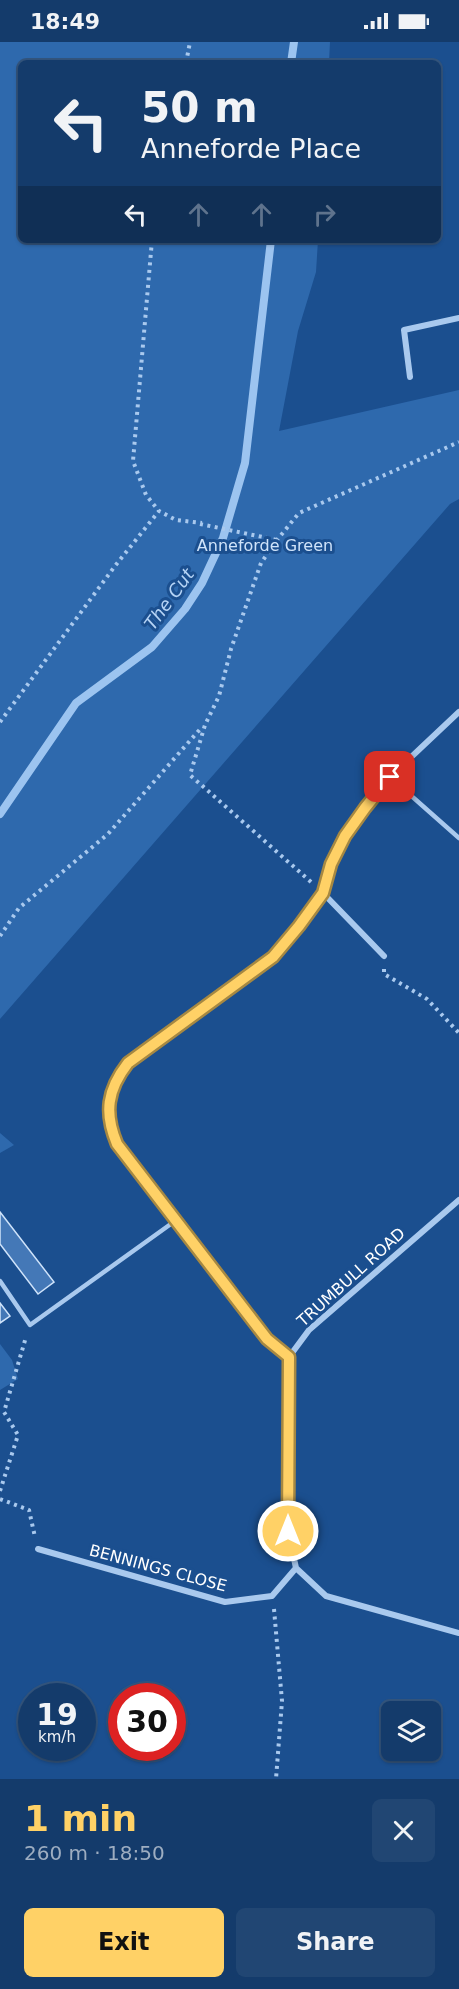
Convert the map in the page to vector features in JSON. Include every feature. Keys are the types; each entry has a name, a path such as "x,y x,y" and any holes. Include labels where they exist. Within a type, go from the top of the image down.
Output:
{"street":[{"path":"410,377 404,330 459,318"},
{"path":"459,712 390,777 365,808 345,836 331,864 323,893 273,957 128,1063 112,1088 109,1103 111,1131 117,1144 267,1339 289,1357 288,1531 296,1568 326,1596 459,1633"},
{"path":"323,893 384,956"},
{"name":"TRUMBULL ROAD","path":"289,1357 309,1330 459,1200"},
{"name":"BENNINGS CLOSE","path":"38,1549 225,1602 273,1596"},
{"path":"273,1596 296,1568"}],"lane":[{"path":"390,777 459,838"},
{"path":"0,1281 30,1325 176,1221"}],"path":[{"path":"187,60 190,42"},
{"path":"152,243 133,460 146,495 159,511 176,520 202,523"},
{"path":"323,893 190,775 205,724 219,696 231,649 261,564 299,513 459,442"},
{"path":"0,722 115,566 159,511"},
{"path":"193,522 277,540"},
{"path":"0,936 19,908 108,834 205,724"},
{"path":"384,956 384,974 427,999 459,1033"},
{"path":"0,1491 18,1435 4,1412 30,1325"},
{"path":"0,1499 29,1510 38,1549"},
{"path":"273,1596 282,1701 276,1779"}],"green space":[{"name":"Anneforde Green","path":"0,42 330,42 329,60 18,60 18,243 318,243 316,272 298,331 279,431 459,390 459,499 450,504 0,1019"},
{"path":"0,1133 14,1145 0,1153"},
{"path":"0,1344 12,1360 18,1379 0,1390"}],"building":[{"path":"0,1212 54,1282 38,1294 0,1244"},
{"path":"0,1303 10,1316 0,1323"}],"waterway":[{"name":"The Cut","path":"291,60 294,42"},
{"name":"The Cut","path":"0,814 76,703 152,647 185,609 202,583 223,538 245,463 271,243"}],"route":[{"path":"288,1531 289,1357 267,1339 117,1144 111,1131 109,1103 112,1088 128,1063 273,957 323,893 331,864 345,836 390,777"}]}
